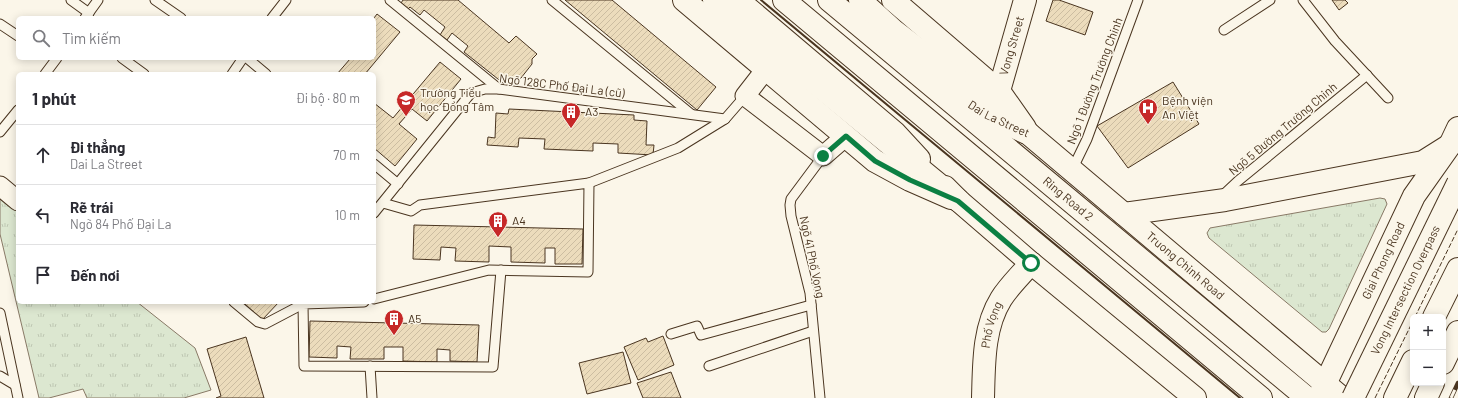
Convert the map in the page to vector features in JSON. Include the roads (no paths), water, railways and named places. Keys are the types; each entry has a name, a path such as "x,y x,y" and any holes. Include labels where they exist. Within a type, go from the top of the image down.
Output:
{"main road":[{"path":"684,0 875,161 910,180 958,201"},
{"path":"714,0 1195,398"},
{"path":"738,0 895,133 958,201"},
{"path":"784,0 1261,398"},
{"name":"Ring Road 2","path":"829,0 1308,398"},
{"name":"Dai La Street","path":"836,0 944,87 985,114 1029,134"},
{"path":"860,0 894,30 1029,134"},
{"name":"Dai La Street","path":"893,0 999,91 1029,134"},
{"name":"Vong Street","path":"999,91 1025,0"},
{"name":"Truong Chinh Road","path":"1029,134 1124,214 1322,391 1342,398"},
{"path":"1124,214 1215,202 1290,189 1423,162 1454,137"},
{"name":"Giai Phong Road","path":"1322,391 1414,196 1454,137"},
{"path":"1431,171 1458,184"},
{"name":"Vong Intersection Overpass","path":"1353,398 1458,184"},
{"name":"Phố Vọng","path":"983,398 984,363 990,326 1002,299 1031,263"},
{"path":"1436,314 1458,269"},
{"path":"1446,357 1458,332"},
{"path":"1395,398 1410,367"},
{"path":"1168,377 1173,398"},
{"path":"1426,398 1432,386"}],"street":[{"path":"766,69 745,96 823,156 846,136"},
{"path":"0,186 16,199"}],"lane":[{"path":"71,0 87,16 98,0"},
{"path":"155,0 178,16"},
{"path":"274,16 286,0"},
{"path":"390,0 499,89"},
{"path":"552,0 692,114"},
{"name":"Ngõ 1 Đường Trường Chinh","path":"1072,170 1087,139 1138,0"},
{"path":"1224,30 1270,0"},
{"path":"1303,0 1335,41 1388,98"},
{"path":"0,24 16,35"},
{"path":"46,72 52,60"},
{"path":"125,60 141,72"},
{"path":"233,72 242,60"},
{"path":"249,60 264,72"},
{"name":"Ngõ 5 Đường Trường Chinh","path":"1215,202 1238,181 1367,75"},
{"name":"Ngõ 128C Phố Đại La (cũ)","path":"376,212 471,93 485,89 499,89 725,119"},
{"path":"383,203 411,211 420,205 589,183 678,148 725,119 745,96"},
{"path":"0,132 16,112"},
{"name":"Ngõ 41 Phố Vọng","path":"820,398 810,293 791,216 790,205 791,200 823,156"},
{"path":"376,166 398,184"},
{"path":"376,298 489,270 588,272 589,183"},
{"path":"304,304 304,366 493,367 501,270"},
{"path":"236,304 258,322 265,324 302,304"},
{"path":"671,334 698,326 701,335 811,305"},
{"path":"0,313 14,385 18,398"},
{"path":"709,366 813,331"},
{"path":"370,366 372,398"},
{"path":"0,376 14,385"}],"railway":[{"path":"1451,398 1458,383"}],"place":[{"name":"Trường Tiểu học Đồng Tâm","path":"406,117"},
{"name":"Bệnh viện An Việt","path":"1148,125"},
{"name":"A3","path":"571,129"},
{"name":"A4","path":"498,238"},
{"name":"A5","path":"394,336"}]}
